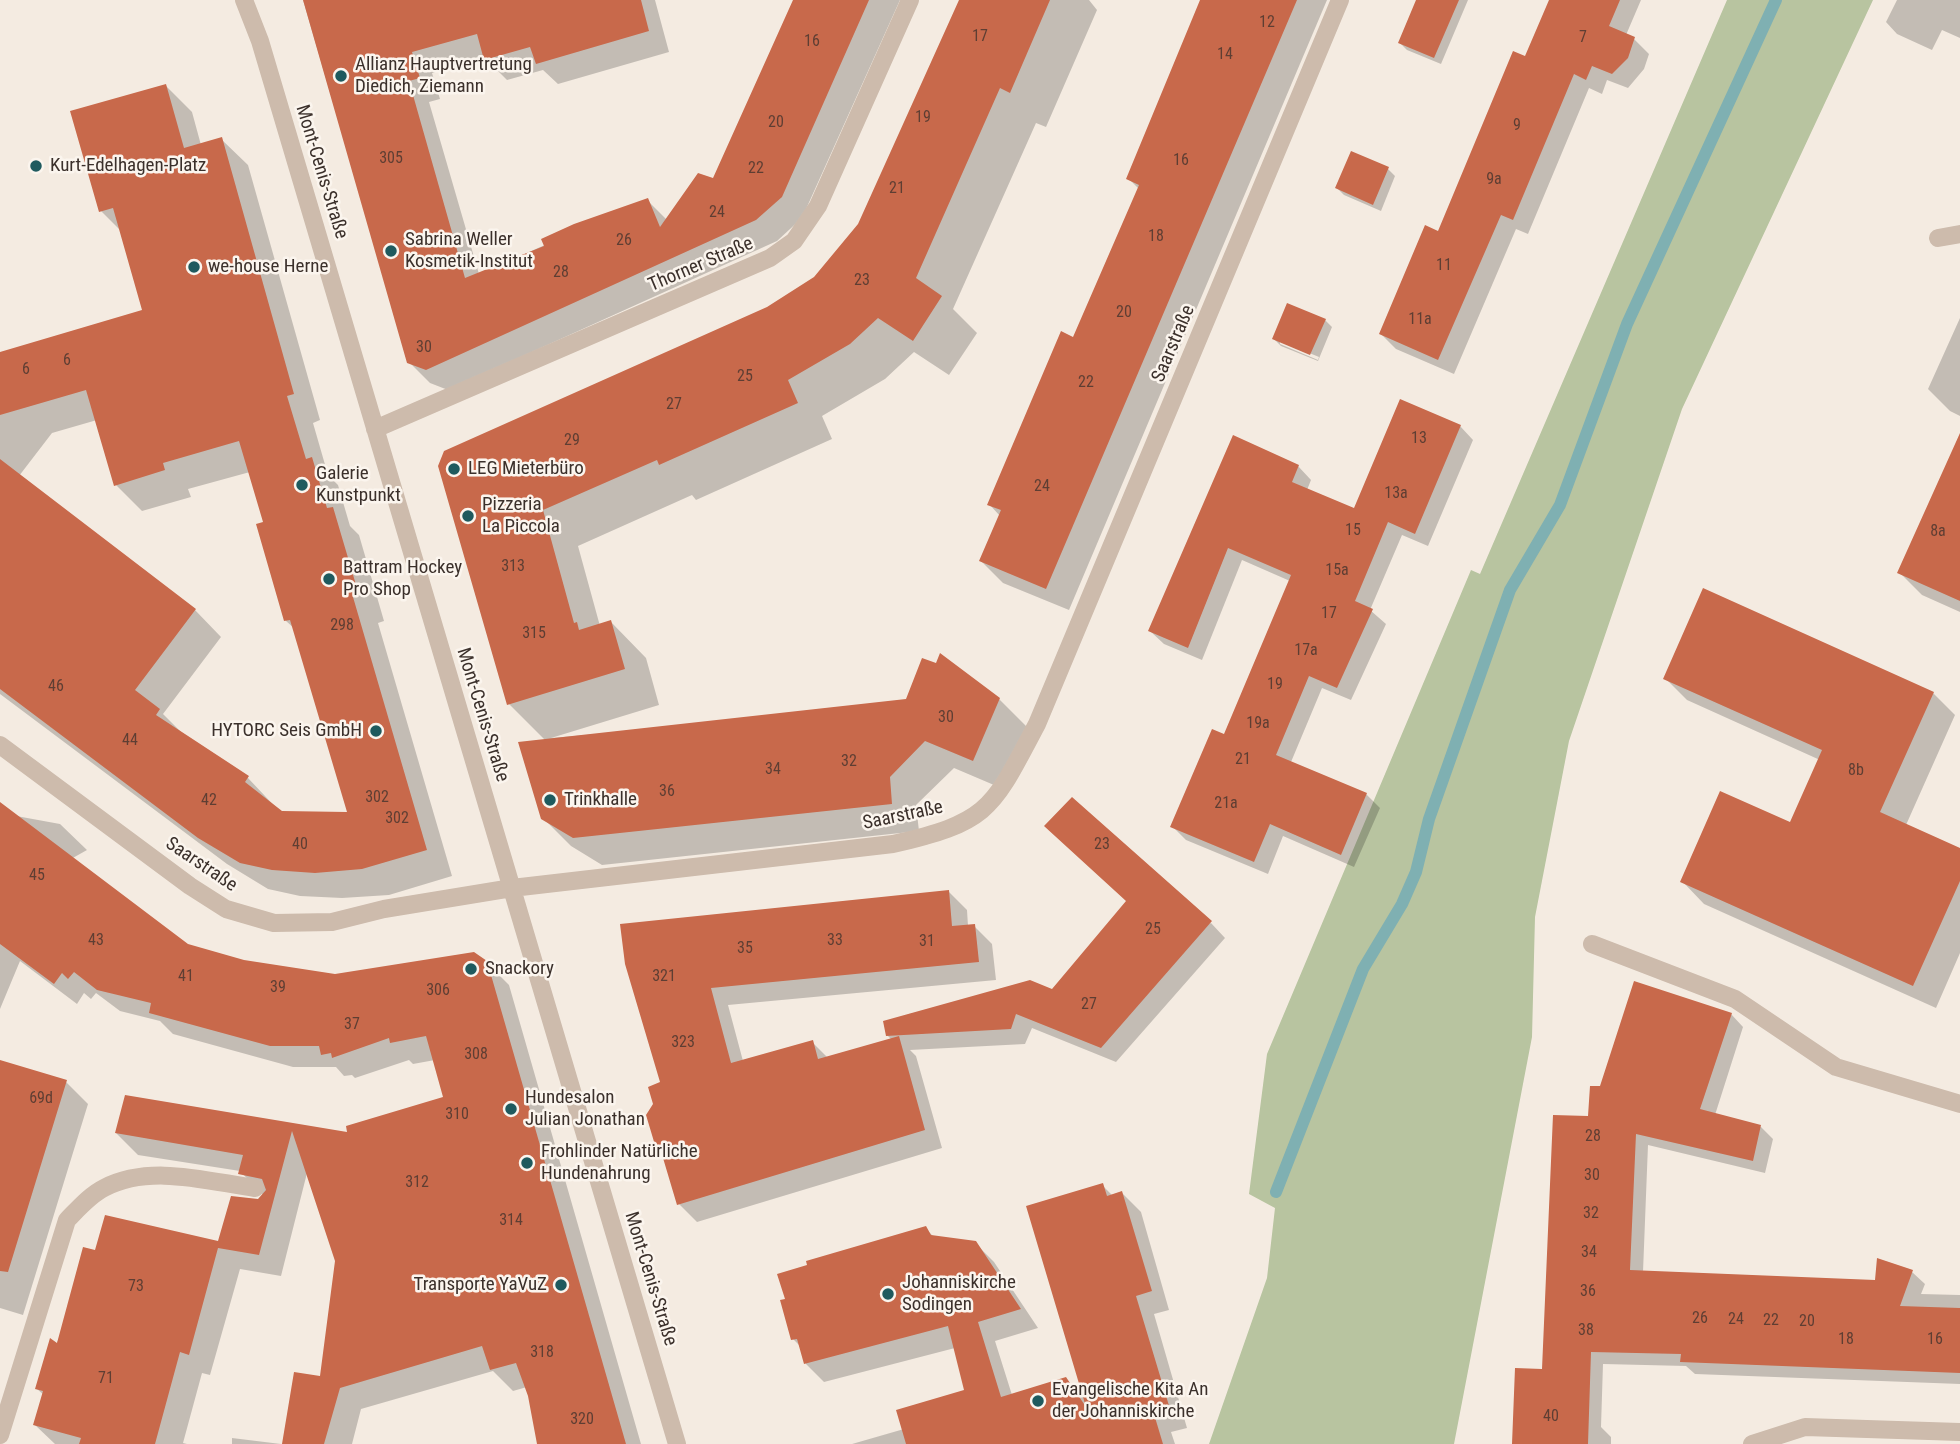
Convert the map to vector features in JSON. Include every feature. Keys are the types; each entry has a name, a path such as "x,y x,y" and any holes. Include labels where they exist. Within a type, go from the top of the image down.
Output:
{"street":[{"name":"Mont-Cenis-Straße","path":"244,0 260,41 677,1444"},
{"name":"Thorner Straße","path":"375,429 758,263 794,241 818,206 910,0"},
{"name":"Saarstraße","path":"0,745 199,892 226,909 274,923 332,922 384,909 512,888 893,844 952,828 972,819 996,799 1037,724 1340,0"},
{"path":"1938,238 1960,234"},
{"path":"1592,944 1735,999 1836,1067 1960,1104"},
{"path":"0,1435 67,1220 85,1202 102,1188 128,1178 149,1175 255,1188"},
{"path":"1752,1444 1805,1427 1960,1432"}],"green space":[{"path":"1727,0 1873,0 1682,409 1569,741 1535,917 1532,1037 1454,1444 1209,1444 1267,1278 1275,1208 1249,1194 1267,1054 1471,570 1480,574"}],"building":[{"path":"303,0 641,0 649,31 536,64 530,47 484,60 477,34 412,52 420,78 409,81 465,278 544,246 541,239 574,224 648,198 660,227 698,173 713,178 793,0 869,0 782,197 756,220 426,370 407,363"},
{"path":"959,0 1050,0 1010,93 1000,88 916,278 942,296 913,341 878,318 850,344 788,380 798,403 659,465 657,460 543,510 574,623 577,622 579,630 611,620 625,669 507,705 438,466 444,451 767,307 814,277 858,224"},
{"path":"1200,0 1297,0 1046,589 979,561 1001,510 987,505 1061,331 1073,337 1139,185 1126,179"},
{"path":"1416,0 1459,0 1434,58 1398,43"},
{"path":"1549,0 1620,0 1609,26 1635,37 1628,58 1612,74 1592,66 1586,80 1574,74 1513,220 1501,215 1438,360 1379,334 1425,225 1438,231 1513,51 1525,56"},
{"path":"166,84 184,148 222,137 294,394 287,396 306,459 312,457 327,508 333,507 359,595 353,597 427,850 362,869 315,873 272,870 240,863 198,838 0,689 0,459 196,609 135,690 160,709 156,715 249,776 245,782 282,811 347,812 290,620 284,621 256,524 263,522 239,441 163,463 165,470 114,486 86,390 0,415 0,352 142,310 113,208 99,212 70,111"},
{"path":"1351,151 1389,167 1373,205 1335,188"},
{"path":"1287,303 1326,319 1310,355 1272,339"},
{"path":"1400,399 1461,425 1415,534 1388,522 1355,601 1373,609 1337,688 1309,676 1276,755 1367,793 1341,855 1270,824 1254,862 1170,827 1212,729 1224,734 1291,575 1228,548 1188,648 1148,631 1233,435 1299,465 1292,482 1354,508"},
{"path":"1960,433 1960,601 1897,573"},
{"path":"1703,588 1934,692 1880,812 1960,848 1960,881 1913,986 1680,882 1720,791 1790,822 1822,750 1663,679"},
{"path":"940,653 1000,698 973,761 925,741 890,777 892,804 573,838 541,819 518,742 906,699 922,658 936,663"},
{"path":"1072,797 1212,921 1101,1048 1016,1014 1011,1029 886,1036 883,1021 1030,980 1052,989 1126,901 1044,826"},
{"path":"0,802 188,944 244,960 335,974 474,952 487,961 626,1444 537,1444 528,1396 516,1363 490,1370 482,1346 340,1388 324,1444 282,1444 294,1372 320,1376 335,1261 292,1131 259,1255 218,1248 189,1355 180,1352 155,1444 79,1444 81,1438 33,1425 43,1391 35,1389 50,1338 57,1343 83,1247 95,1250 105,1215 218,1241 231,1196 258,1199 266,1190 262,1179 238,1174 243,1155 115,1133 125,1095 347,1132 346,1126 443,1097 426,1036 390,1043 389,1038 332,1058 331,1053 321,1055 319,1046 270,1046 149,1013 151,1003 97,990 74,972 68,979 62,973 54,984 0,944"},
{"path":"949,890 952,926 975,924 979,962 711,988 731,1063 813,1040 818,1059 899,1036 925,1130 677,1205 646,1115 653,1104 648,1087 660,1082 625,964 620,924"},
{"path":"1634,981 1732,1013 1700,1109 1761,1125 1753,1161 1636,1134 1630,1270 1875,1280 1877,1258 1913,1270 1900,1306 1960,1308 1960,1373 1680,1362 1681,1354 1591,1352 1588,1444 1512,1444 1515,1368 1542,1369 1553,1115 1588,1116 1590,1086 1600,1086"},
{"path":"0,1060 67,1080 8,1272 0,1271"},
{"path":"1103,1183 1107,1196 1122,1191 1152,1291 1136,1296 1170,1409 1154,1414 1163,1444 906,1444 896,1410 964,1390 948,1326 804,1364 797,1339 791,1340 780,1300 785,1299 777,1274 807,1265 806,1261 926,1226 931,1235 976,1241 1021,1309 978,1322 1001,1397 1066,1377 1086,1407 1026,1206"}],"waterway":[{"path":"1276,1192 1363,969 1402,904 1416,872 1429,819 1510,590 1560,505 1627,324 1776,0"}],"place":[{"name":"Allianz Hauptvertretung Diedich, Ziemann","path":"341,76"},
{"name":"Kurt-Edelhagen-Platz","path":"36,166"},
{"name":"Sabrina Weller Kosmetik-Institut","path":"391,251"},
{"name":"we-house Herne","path":"194,267"},
{"name":"LEG Mieterbüro","path":"454,469"},
{"name":"Galerie Kunstpunkt","path":"302,485"},
{"name":"Pizzeria La Piccola","path":"468,516"},
{"name":"Battram Hockey Pro Shop","path":"329,579"},
{"name":"HYTORC Seis GmbH","path":"376,731"},
{"name":"Trinkhalle","path":"550,800"},
{"name":"Snackory","path":"471,969"},
{"name":"Hundesalon Julian Jonathan","path":"511,1109"},
{"name":"Frohlinder Natürliche Hundenahrung","path":"527,1163"},
{"name":"Transporte YaVuZ","path":"561,1285"},
{"name":"Johanniskirche Sodingen","path":"888,1294"},
{"name":"Evangelische Kita An der Johanniskirche","path":"1038,1401"}]}
